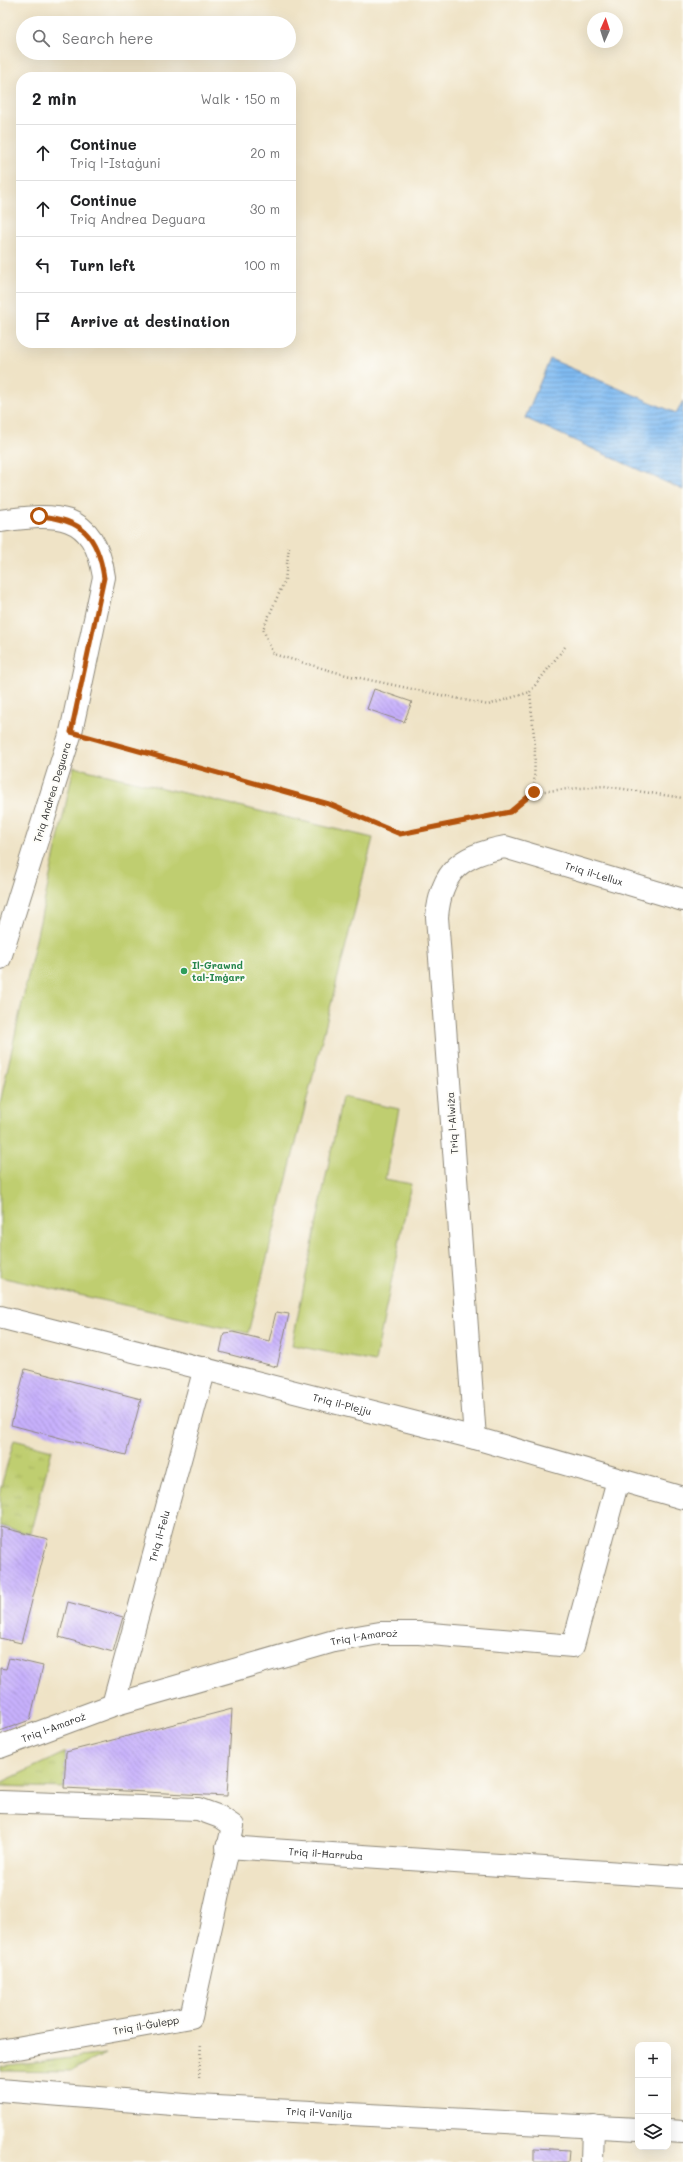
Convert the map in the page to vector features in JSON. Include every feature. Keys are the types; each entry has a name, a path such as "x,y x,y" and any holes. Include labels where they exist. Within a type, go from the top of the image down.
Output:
{"street":[{"name":"Triq Andrea Deguara","path":"0,521 39,516 60,517 79,526 92,540 101,557 104,578 71,732 0,958"},
{"name":"Triq il-Lellux","path":"505,847 683,900"},
{"name":"Triq l-Alwiża","path":"475,1438 436,917 438,900 452,871 465,860 483,851 505,847"},
{"name":"Triq il-Plejju","path":"0,1317 475,1438 683,1498"},
{"name":"Triq il-Felu","path":"113,1705 205,1368"},
{"name":"Triq l-Amaroż","path":"0,1747 113,1705 334,1641 380,1633 419,1633 573,1646 618,1480"},
{"path":"0,1802 198,1809 220,1817 233,1826 228,1846"},
{"name":"Triq il-Ħarruba","path":"228,1846 683,1877"},
{"name":"Triq il-Ġulepp","path":"0,2051 191,2016 228,1846"},
{"name":"Triq il-Vanilja","path":"0,2090 197,2106 635,2129"},
{"path":"592,2162 593,2126"},
{"path":"671,2131 683,2132"}],"path":[{"path":"289,547 285,580 263,629 273,654 346,675 488,705 530,692 565,647"},
{"path":"530,692 535,747 534,792"},
{"path":"71,732 329,804 400,834 510,812 534,792 604,786 683,798"},
{"path":"197,2106 201,2042"}],"green space":[{"name":"Il-Grawnd tal-Imġarr","path":"74,767 373,838 248,1333 0,1277 0,1103"},
{"path":"342,1097 399,1109 385,1179 411,1184 375,1362 292,1345"},
{"path":"14,1440 52,1450 30,1534 0,1526 0,1490"},
{"path":"66,1752 64,1788 0,1786 0,1783"},
{"path":"106,2054 70,2071 0,2070 0,2066"}],"water":[{"path":"550,359 676,413 683,401 683,490 525,418"}],"building":[{"path":"374,689 412,702 404,722 367,709"},
{"path":"276,1312 289,1314 277,1367 220,1352 224,1333 233,1332 269,1341"},
{"path":"25,1369 141,1399 126,1455 11,1425"},
{"path":"0,1527 48,1539 21,1643 0,1638"},
{"path":"68,1602 123,1617 113,1652 59,1637"},
{"path":"9,1658 43,1666 30,1720 0,1731 0,1668 6,1669"},
{"path":"232,1709 227,1796 64,1788 66,1752"},
{"path":"534,2148 569,2150 568,2162 534,2162"}],"place":[{"name":"Il-Grawnd tal-Imġarr","path":"184,971"}],"route":[{"path":"39,516 60,517 79,526 92,540 101,557 104,578 71,732 329,804 400,834 510,812 534,792"}]}
